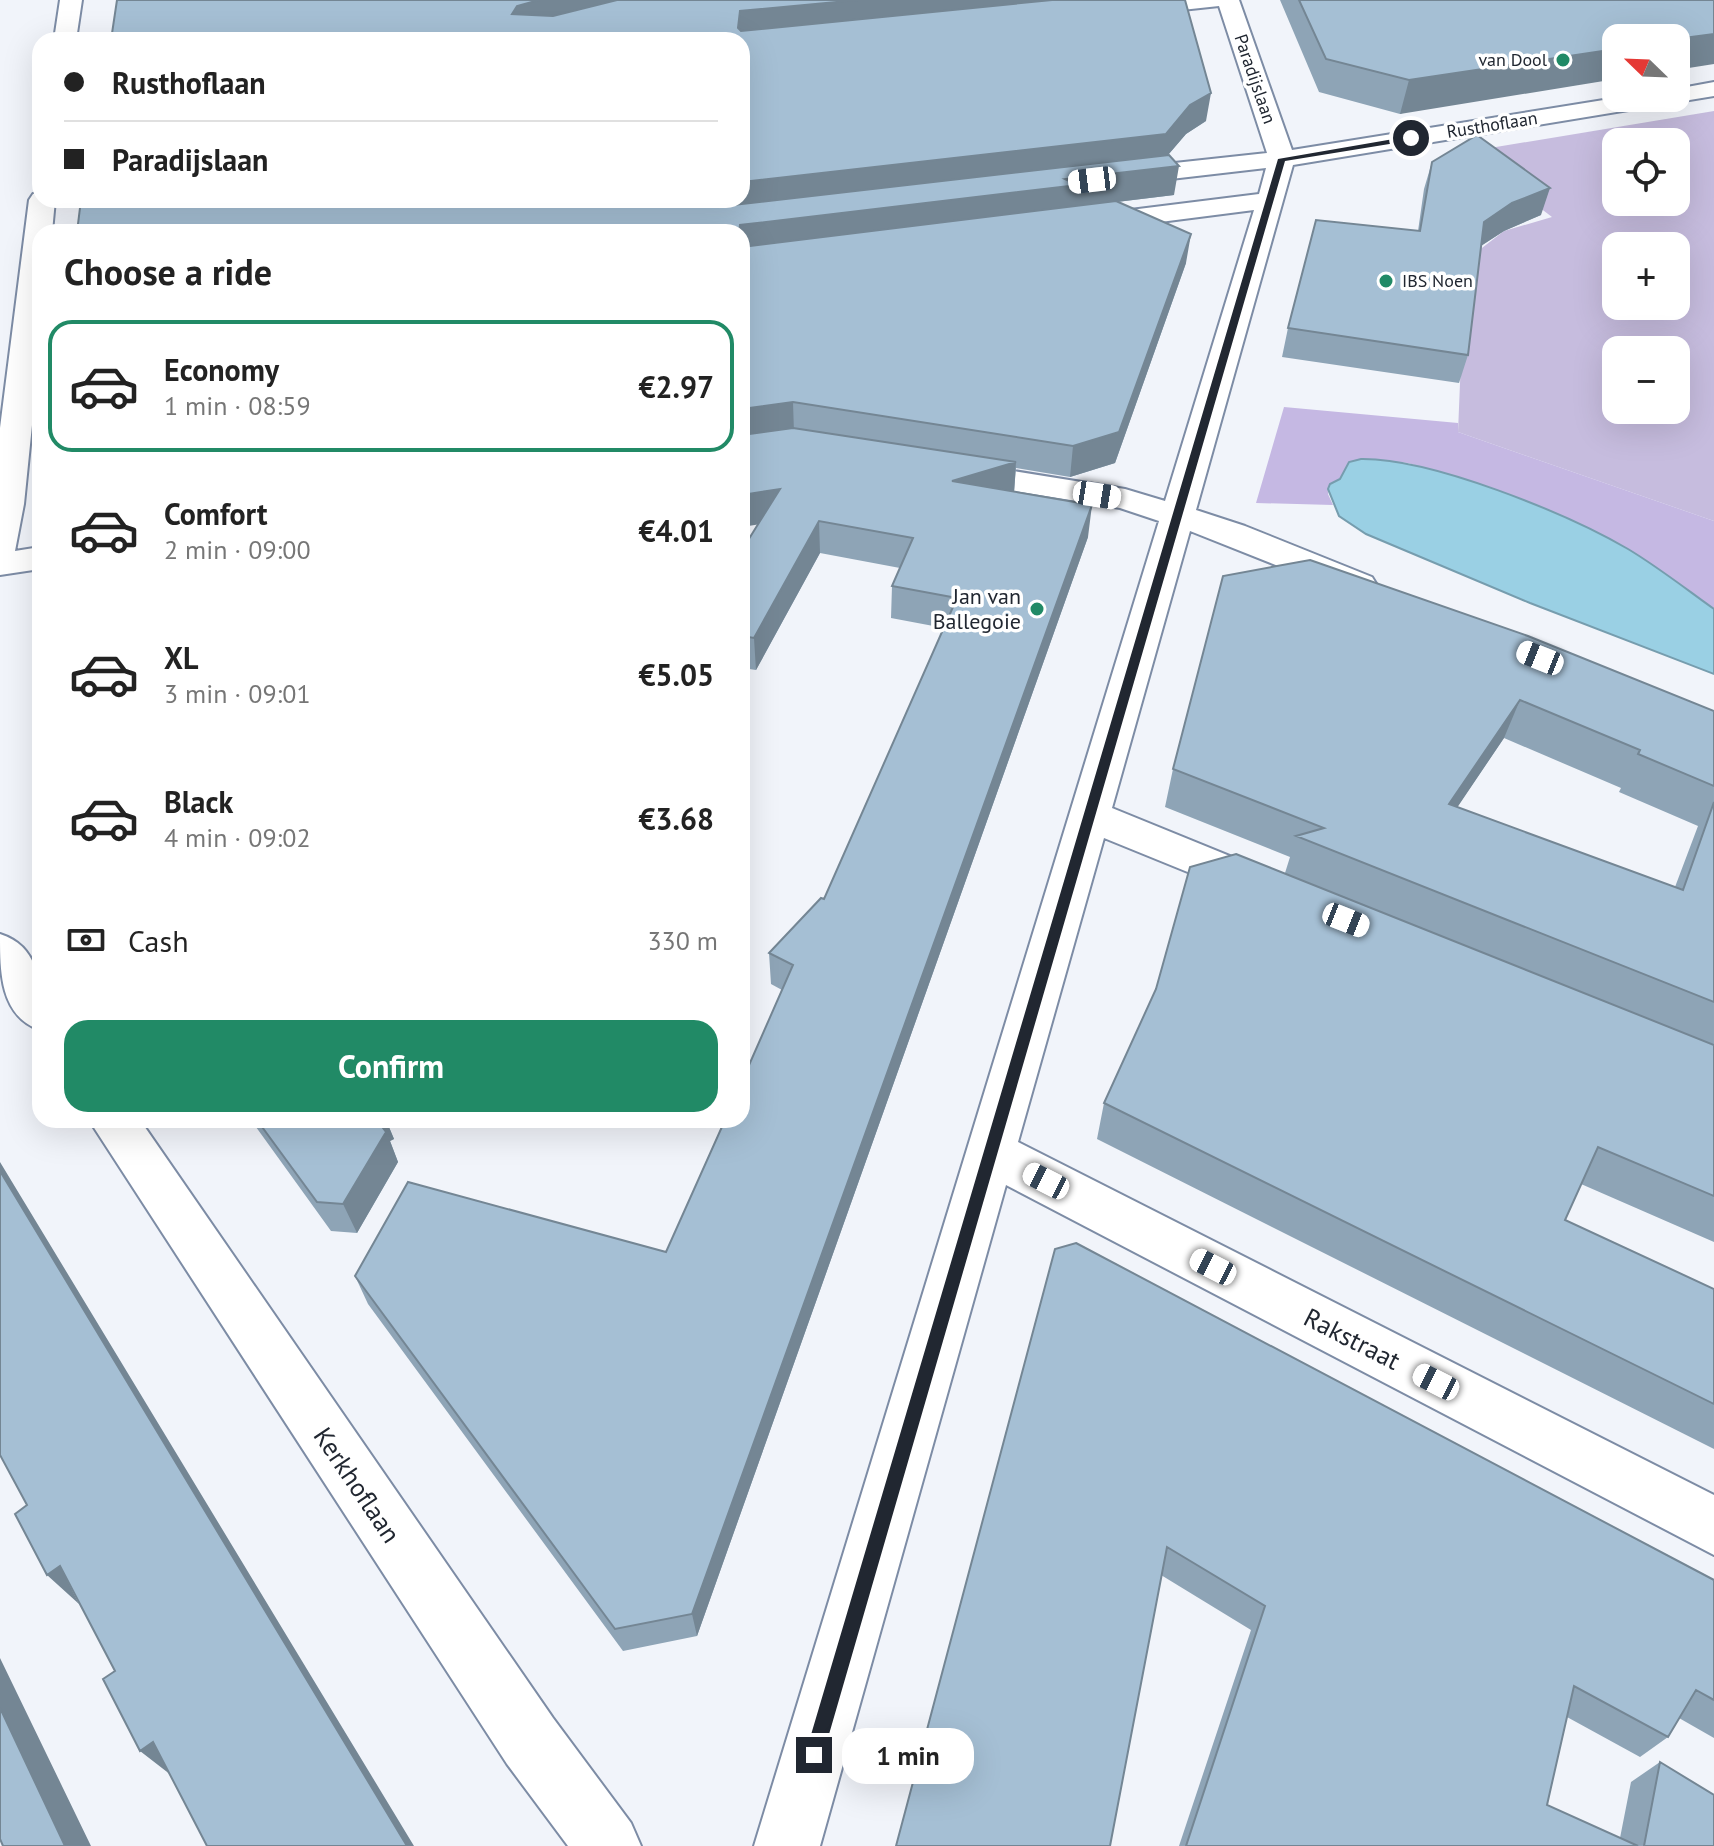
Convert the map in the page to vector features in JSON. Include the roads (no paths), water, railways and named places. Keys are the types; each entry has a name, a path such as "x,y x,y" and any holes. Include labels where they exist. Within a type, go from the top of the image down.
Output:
{"street":[{"path":"66,32 71,0"},
{"path":"1104,11 1216,0"},
{"name":"Paradijslaan","path":"1228,0 1276,180"},
{"path":"1690,93 1714,89"},
{"name":"Rusthoflaan","path":"1069,225 1602,111"},
{"name":"Rusthoflaan","path":"1092,180 1276,180"},
{"path":"787,1846 1276,180"},
{"path":"0,547 32,354"},
{"path":"930,467 1125,499 1179,515 1396,599"},
{"path":"0,564 32,559"},
{"path":"1091,816 1294,899"},
{"path":"0,951 32,1000"},
{"name":"Kerkhoflaan","path":"118,1128 530,1741 608,1846"},
{"name":"Rakstraat","path":"990,1152 1714,1526"}],"water":[{"path":"1361,459 1424,468 1498,490 1535,504 1628,549 1714,609 1714,674 1530,603 1366,534 1339,516 1328,489 1330,484 1340,479 1349,462"}],"place":[{"name":"van Dool","path":"1563,60"},
{"name":"IBS Noen","path":"1386,281"},
{"name":"Jan van Ballegoie","path":"1037,609"}]}
